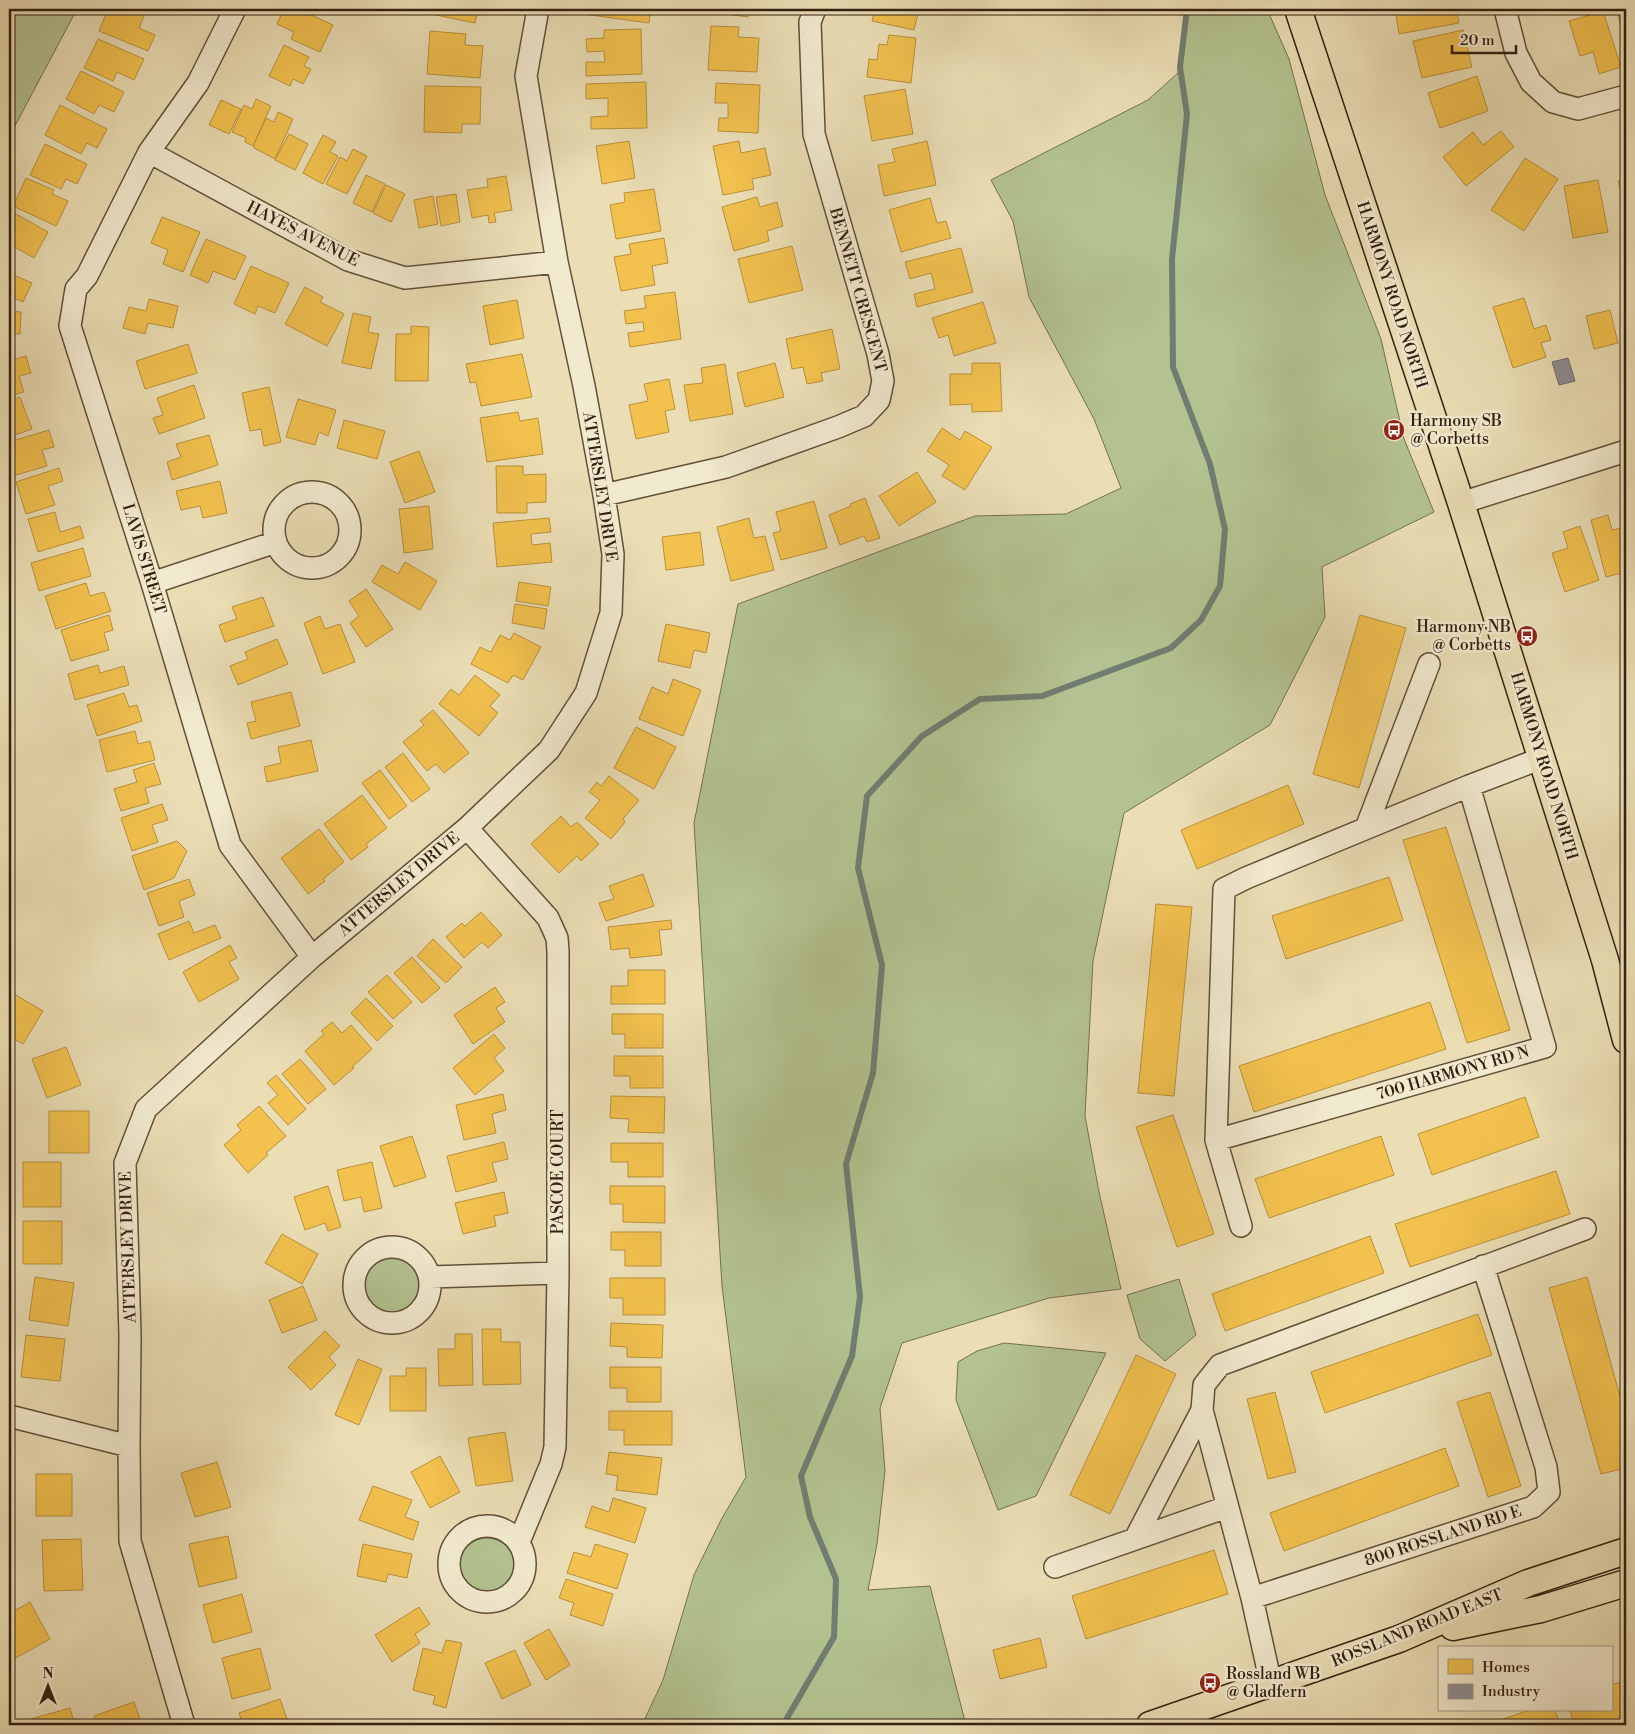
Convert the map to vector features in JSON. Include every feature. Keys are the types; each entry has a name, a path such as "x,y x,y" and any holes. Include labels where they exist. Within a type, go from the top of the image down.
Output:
{"main road":[{"name":"HARMONY ROAD NORTH","path":"1298,9 1461,503 1605,960 1626,1040"},
{"name":"ROSSLAND ROAD EAST","path":"1150,1725 1399,1639 1528,1583 1626,1551"},
{"path":"1399,1639 1542,1608 1626,1583"}],"street":[{"name":"LAVIS STREET","path":"235,9 198,83 149,152 87,276 76,289 70,326 152,583 230,845 312,957"},
{"name":"ATTERSLEY DRIVE","path":"184,1725 130,1542 128,1446 130,1335 126,1163 146,1109 312,957 467,828 549,750 586,693 611,613 613,554 604,495 584,386 557,262 526,76 538,9"},
{"name":"BENNETT CRESCENT","path":"604,495 726,467 838,428 864,416 879,400 883,382 878,354 814,134 810,22 815,9"},
{"path":"1505,9 1516,53 1531,82 1553,102 1578,109 1626,96"},
{"name":"HAYES AVENUE","path":"149,152 348,260 405,278 557,262"},
{"path":"1461,503 1626,451"},
{"path":"152,583 276,542"},
{"path":"1366,828 1429,664"},
{"path":"1241,1226 1216,1140 1224,889 1366,828 1542,758"},
{"name":"700 HARMONY RD N","path":"1216,1140 1545,1046 1469,786"},
{"name":"PASCOE COURT","path":"467,828 548,918 557,938 558,1273 555,1447 551,1464 519,1542"},
{"path":"1271,1684 1252,1598 1202,1410 1204,1385 1220,1365 1585,1229"},
{"name":"800 ROSSLAND RD E","path":"1252,1598 1533,1506 1549,1492 1546,1467 1483,1266"},
{"path":"430,1277 558,1273"},
{"path":"1134,1539 1202,1410"},
{"path":"9,1416 128,1446"},
{"path":"1055,1567 1227,1506"}],"green space":[{"path":"9,9 77,9 9,137"},
{"path":"1187,9 1267,9 1289,59 1325,195 1381,339 1404,439 1434,512 1322,567 1325,617 1270,725 1124,813 1093,961 1085,1116 1099,1192 1121,1289 1049,1298 902,1343 880,1408 885,1471 877,1544 868,1590 930,1586 966,1725 642,1725 663,1680 694,1575 721,1520 746,1477 722,1286 694,823 738,604 975,516 1066,514 1121,488 1094,419 1029,297 1013,221 991,180 1148,100 1178,73"},
{"path":"387,1258 397,1258 407,1262 415,1270 419,1285 415,1300 407,1308 397,1312 387,1312 377,1308 369,1300 365,1290 365,1280 369,1270 377,1262"},
{"path":"1179,1279 1196,1335 1165,1361 1140,1339 1127,1295"},
{"path":"1004,1343 1106,1353 1036,1496 998,1510 956,1400 958,1362 977,1351"},
{"path":"482,1538 492,1538 502,1542 510,1550 514,1565 510,1580 502,1588 492,1592 482,1592 472,1588 464,1580 460,1570 460,1560 464,1550 472,1542"}],"building: Homes":[{"path":"108,9 127,9 144,16 139,28 155,35 148,51 99,31"},
{"path":"284,9 298,9 333,25 320,52 291,39 294,32 277,24"},
{"path":"326,9 342,9 339,15"},
{"path":"432,9 478,9 475,23 431,14"},
{"path":"591,9 651,9 649,23 590,15"},
{"path":"713,9 766,9 765,13 749,11 748,17 712,12"},
{"path":"875,9 919,9 914,30 872,21"},
{"path":"1395,9 1456,9 1459,23 1399,34"},
{"path":"1616,9 1626,9 1626,43"},
{"path":"1603,11 1621,67 1599,74 1593,52 1580,56 1569,21"},
{"path":"711,26 739,27 738,37 759,38 757,72 708,70"},
{"path":"641,29 642,74 586,76 586,62 605,62 604,51 587,52 586,39 604,38 604,30"},
{"path":"1463,30 1472,67 1422,78 1413,41"},
{"path":"430,31 466,34 465,45 483,46 480,78 427,74"},
{"path":"889,35 916,38 911,83 867,77 869,59 877,60 879,44 887,45"},
{"path":"98,39 144,59 134,80 117,72 113,81 84,68"},
{"path":"284,45 309,57 304,66 311,69 303,84 293,79 290,86 269,76"},
{"path":"81,71 124,92 114,112 99,105 94,114 66,99"},
{"path":"1477,76 1488,111 1440,128 1428,93"},
{"path":"646,82 647,128 591,129 591,117 608,116 608,98 586,99 586,84"},
{"path":"716,83 760,85 758,133 718,131 719,118 728,118 728,103 715,103"},
{"path":"425,86 481,87 480,124 462,124 462,133 424,132"},
{"path":"905,89 913,134 872,141 864,96"},
{"path":"256,99 271,106 253,146 245,142 246,138 232,132 244,105 252,109"},
{"path":"221,100 241,109 229,134 209,125"},
{"path":"60,105 107,129 97,148 87,143 81,154 45,135"},
{"path":"278,112 293,119 275,159 254,148 254,144 266,118 274,122"},
{"path":"1501,131 1514,147 1466,186 1443,157 1473,132 1483,145"},
{"path":"289,134 308,144 295,170 275,160"},
{"path":"323,135 336,142 330,152 338,156 323,184 303,173"},
{"path":"629,141 635,178 602,184 596,146"},
{"path":"739,141 741,153 765,148 771,175 752,179 754,189 723,195 713,146"},
{"path":"927,141 936,185 884,196 878,165 895,162 892,149"},
{"path":"45,144 87,164 77,184 66,179 61,189 30,175"},
{"path":"353,149 367,156 347,194 326,184 340,157 347,161"},
{"path":"1525,158 1558,179 1524,231 1491,210"},
{"path":"366,175 385,184 372,212 353,203"},
{"path":"506,176 512,210 494,213 496,222 489,223 488,215 472,218 467,190 488,187 487,179"},
{"path":"26,178 54,190 52,194 68,201 56,226 13,206"},
{"path":"1626,179 1626,211 1618,181"},
{"path":"1598,180 1608,232 1573,238 1564,186"},
{"path":"386,185 405,194 391,222 373,213"},
{"path":"654,189 661,231 616,239 610,205 625,202 624,193"},
{"path":"456,194 460,222 441,226 436,197"},
{"path":"433,196 438,224 419,228 414,200"},
{"path":"757,197 760,207 777,202 783,226 767,231 769,241 734,251 722,207"},
{"path":"930,198 937,223 946,221 951,238 901,252 889,210"},
{"path":"9,210 48,232 34,258 9,244"},
{"path":"162,217 200,232 183,272 163,264 168,250 151,243"},
{"path":"664,238 668,263 652,266 655,285 621,291 614,257 631,254 629,244"},
{"path":"206,239 246,256 235,280 213,271 208,283 190,275"},
{"path":"792,246 803,290 749,303 738,259"},
{"path":"961,248 973,292 917,307 914,294 935,289 931,273 910,279 905,262"},
{"path":"251,266 289,283 275,313 258,306 255,314 234,304"},
{"path":"9,273 32,283 23,302 10,296 9,298"},
{"path":"305,287 323,297 320,302 344,314 327,346 285,324"},
{"path":"675,292 681,339 630,347 628,333 644,331 643,322 626,324 624,311 646,308 644,296"},
{"path":"1524,298 1534,329 1546,325 1551,340 1541,343 1546,357 1513,368 1493,307"},
{"path":"149,299 178,306 173,328 148,323 145,334 123,328 129,307 146,311"},
{"path":"517,300 524,338 490,345 483,306"},
{"path":"983,302 996,343 954,356 948,335 939,338 932,318"},
{"path":"1610,310 1618,343 1594,349 1586,316"},
{"path":"9,311 21,312 20,334 9,333"},
{"path":"353,313 371,317 368,332 379,334 371,369 342,363"},
{"path":"411,326 429,327 428,381 395,381 396,334 411,334"},
{"path":"832,329 840,369 821,373 823,381 807,384 803,367 792,369 786,339"},
{"path":"188,344 197,373 145,389 136,361"},
{"path":"522,354 532,397 481,406 476,382 470,383 466,364"},
{"path":"26,356 31,373 19,376 24,392 9,396 9,361"},
{"path":"775,363 784,397 745,407 737,373"},
{"path":"972,363 1000,363 1002,411 972,412 972,404 950,405 950,374 972,374"},
{"path":"725,364 733,414 690,421 684,385 703,383 701,368"},
{"path":"669,379 675,409 665,411 669,432 636,439 629,405 648,401 644,384"},
{"path":"194,385 205,418 159,434 153,418 163,415 157,398"},
{"path":"269,387 281,442 264,446 261,429 250,431 242,393"},
{"path":"20,397 32,429 9,437 9,401"},
{"path":"298,399 336,410 328,436 319,432 315,445 286,437"},
{"path":"518,412 520,421 538,418 543,454 487,462 480,418"},
{"path":"344,420 385,431 377,459 337,448"},
{"path":"942,428 960,440 965,431 992,447 965,490 942,476 949,465 927,451"},
{"path":"49,430 54,447 42,450 47,466 9,477 9,442"},
{"path":"209,435 218,465 172,480 167,462 181,457 176,444"},
{"path":"419,451 435,492 405,503 390,462"},
{"path":"496,466 523,466 523,475 546,474 546,502 527,503 527,513 497,513"},
{"path":"59,468 63,481 48,486 55,505 26,514 16,482"},
{"path":"917,472 936,502 899,526 879,496"},
{"path":"220,481 227,513 203,518 200,506 181,510 176,491"},
{"path":"865,498 880,538 867,542 864,536 840,545 829,515"},
{"path":"814,501 827,548 781,560 773,533 781,531 776,512"},
{"path":"429,506 433,549 404,553 399,509"},
{"path":"55,512 60,532 80,526 84,538 38,552 28,519"},
{"path":"1608,515 1612,530 1626,527 1626,572 1606,577 1591,520"},
{"path":"549,518 551,532 531,534 532,545 550,543 552,562 497,567 493,523"},
{"path":"749,518 754,538 765,536 774,570 731,581 717,527"},
{"path":"1580,526 1599,580 1565,592 1552,553 1568,548 1563,532"},
{"path":"700,532 704,565 666,570 662,537"},
{"path":"83,548 91,576 39,591 31,563"},
{"path":"405,562 437,581 420,610 372,582 382,565 398,574"},
{"path":"519,582 551,587 548,606 516,601"},
{"path":"86,583 90,596 104,592 111,611 56,629 45,596"},
{"path":"366,589 393,629 366,647 350,623 359,616 349,601"},
{"path":"263,597 274,626 225,642 219,625 237,619 232,607"},
{"path":"515,604 547,609 544,629 512,623"},
{"path":"109,615 113,630 104,633 109,650 71,661 61,630"},
{"path":"1360,615 1406,628 1359,788 1313,774"},
{"path":"320,616 325,629 340,624 355,662 323,674 304,623"},
{"path":"666,624 710,633 706,653 694,650 690,668 658,661"},
{"path":"514,633 541,647 523,680 513,675 508,683 471,664 480,647 491,652 500,635 510,640"},
{"path":"277,639 288,664 238,685 230,666 248,659 245,652"},
{"path":"98,665 100,673 124,666 129,685 75,700 68,674"},
{"path":"475,675 500,695 490,706 498,713 479,736 439,704 451,689 459,695"},
{"path":"673,679 701,690 683,736 639,719 652,687 668,694"},
{"path":"291,692 300,726 251,739 247,723 256,721 251,702"},
{"path":"124,693 129,707 137,705 142,721 97,736 87,705"},
{"path":"433,710 469,753 444,773 436,764 427,771 403,742 424,725 420,721"},
{"path":"636,727 676,747 654,789 614,768"},
{"path":"135,731 138,744 150,741 155,760 107,772 99,740"},
{"path":"311,740 318,771 267,782 264,767 281,763 278,747"},
{"path":"403,753 430,789 412,802 385,767"},
{"path":"154,763 161,784 145,788 149,803 121,811 114,789 137,782 133,770"},
{"path":"380,770 407,806 389,819 362,783"},
{"path":"609,776 639,800 623,819 625,822 611,839 585,818 600,800 589,792 597,782 601,786"},
{"path":"1288,785 1304,824 1197,869 1181,830"},
{"path":"362,795 387,828 366,844 368,847 351,860 324,824"},
{"path":"162,804 168,820 152,825 158,842 132,851 121,818"},
{"path":"561,816 571,827 577,822 599,844 581,861 577,856 559,873 531,844"},
{"path":"1446,827 1510,1030 1467,1043 1403,840"},
{"path":"319,829 344,862 323,879 325,881 308,894 281,858"},
{"path":"177,841 187,851 174,878 144,890 132,856"},
{"path":"643,874 654,906 606,921 599,903 614,899 609,886"},
{"path":"1389,877 1403,920 1286,959 1272,916"},
{"path":"189,879 195,895 179,901 184,917 159,926 147,893"},
{"path":"1156,904 1192,907 1174,1096 1138,1093"},
{"path":"481,912 502,935 488,948 482,942 464,958 446,937 462,923 465,926"},
{"path":"671,920 672,929 659,930 662,955 630,958 629,948 611,950 608,927"},
{"path":"189,921 194,933 215,925 221,938 169,960 158,934"},
{"path":"433,939 462,967 446,983 417,956"},
{"path":"230,945 237,958 229,962 239,979 199,1002 183,972"},
{"path":"412,957 440,988 422,1003 394,973"},
{"path":"628,970 665,970 665,1004 611,1004 611,986 628,986"},
{"path":"387,975 412,1002 393,1019 368,992"},
{"path":"495,987 505,1002 496,1008 505,1022 473,1044 454,1015"},
{"path":"9,991 43,1011 23,1044 9,1036"},
{"path":"366,998 393,1026 377,1041 351,1013"},
{"path":"1430,1002 1446,1049 1254,1112 1239,1066"},
{"path":"612,1014 663,1014 663,1048 625,1048 625,1034 612,1034"},
{"path":"332,1022 342,1033 351,1025 372,1049 334,1085 305,1051 324,1034 321,1031"},
{"path":"494,1034 505,1048 494,1058 504,1071 475,1095 453,1068"},
{"path":"66,1047 81,1085 47,1098 32,1059"},
{"path":"614,1056 663,1056 663,1088 630,1088 630,1076 614,1076"},
{"path":"300,1059 326,1089 308,1104 282,1074"},
{"path":"276,1075 306,1109 288,1125 268,1103 278,1095 267,1083"},
{"path":"503,1094 506,1110 492,1114 496,1133 464,1140 456,1105"},
{"path":"611,1096 665,1097 664,1133 628,1132 629,1119 610,1118"},
{"path":"1525,1097 1539,1137 1432,1175 1418,1134"},
{"path":"259,1106 286,1136 266,1153 268,1155 248,1173 224,1145 241,1130 237,1125"},
{"path":"49,1111 89,1111 89,1153 49,1153"},
{"path":"1173,1115 1214,1234 1177,1247 1136,1127"},
{"path":"412,1136 426,1177 394,1187 380,1146"},
{"path":"1381,1136 1394,1175 1269,1218 1255,1179"},
{"path":"504,1142 508,1159 492,1163 497,1181 456,1192 447,1156"},
{"path":"611,1143 663,1143 663,1177 628,1177 628,1162 611,1162"},
{"path":"23,1162 61,1162 61,1207 23,1207"},
{"path":"372,1162 382,1208 364,1212 361,1197 344,1201 337,1170"},
{"path":"1556,1171 1570,1214 1410,1267 1395,1224"},
{"path":"328,1186 341,1227 328,1231 325,1223 305,1230 294,1197"},
{"path":"610,1186 665,1186 665,1223 623,1222 623,1204 610,1204"},
{"path":"504,1192 508,1213 494,1216 496,1226 463,1234 455,1203"},
{"path":"23,1221 62,1221 62,1264 23,1264"},
{"path":"611,1232 661,1232 661,1266 625,1266 625,1250 611,1250"},
{"path":"282,1234 318,1254 302,1284 265,1263"},
{"path":"1370,1236 1384,1273 1225,1331 1212,1294"},
{"path":"35,1277 74,1283 68,1326 29,1320"},
{"path":"1587,1277 1626,1418 1626,1468 1601,1474 1549,1288"},
{"path":"610,1278 665,1278 665,1315 623,1315 623,1298 610,1298"},
{"path":"303,1286 317,1320 282,1333 269,1300"},
{"path":"1478,1314 1492,1355 1325,1413 1311,1372"},
{"path":"611,1323 663,1325 662,1358 627,1357 627,1347 610,1346"},
{"path":"482,1329 501,1329 501,1342 520,1342 521,1384 483,1385"},
{"path":"325,1331 340,1346 329,1357 336,1365 311,1390 288,1367"},
{"path":"455,1334 472,1334 473,1385 439,1386 438,1349 455,1349"},
{"path":"26,1335 65,1339 60,1381 21,1377"},
{"path":"1136,1355 1176,1374 1110,1514 1070,1495"},
{"path":"358,1359 382,1369 359,1425 335,1415"},
{"path":"610,1367 661,1367 661,1402 627,1402 627,1388 610,1388"},
{"path":"406,1368 426,1368 426,1411 390,1411 390,1376 406,1376"},
{"path":"1275,1392 1296,1472 1268,1479 1247,1399"},
{"path":"1490,1392 1521,1486 1488,1497 1457,1402"},
{"path":"609,1411 672,1411 672,1445 624,1445 624,1430 609,1430"},
{"path":"505,1432 513,1481 476,1486 468,1438"},
{"path":"1445,1448 1459,1486 1284,1551 1270,1513"},
{"path":"609,1452 662,1458 657,1495 616,1490 618,1476 606,1474"},
{"path":"440,1456 460,1492 430,1508 411,1472"},
{"path":"217,1462 231,1507 195,1517 181,1473"},
{"path":"36,1474 72,1474 72,1516 36,1516"},
{"path":"373,1486 412,1500 405,1517 419,1522 413,1540 359,1520"},
{"path":"613,1498 646,1508 635,1543 585,1527 592,1506 609,1512"},
{"path":"228,1536 237,1578 199,1587 189,1544"},
{"path":"81,1539 83,1590 44,1591 42,1540"},
{"path":"363,1544 412,1554 407,1578 388,1574 386,1582 357,1576"},
{"path":"595,1544 628,1554 617,1589 567,1573 574,1552 591,1557"},
{"path":"1214,1550 1228,1594 1086,1639 1072,1596"},
{"path":"566,1579 613,1594 603,1626 570,1615 574,1603 559,1598"},
{"path":"242,1594 252,1632 213,1643 203,1605"},
{"path":"30,1602 50,1639 16,1658 9,1646 9,1614"},
{"path":"419,1607 430,1624 415,1634 420,1643 392,1662 375,1635"},
{"path":"549,1629 570,1665 546,1680 524,1643"},
{"path":"1040,1638 1047,1667 1000,1679 993,1650"},
{"path":"446,1640 462,1643 446,1708 433,1704 435,1696 413,1690 423,1648 442,1653"},
{"path":"260,1648 271,1689 232,1699 222,1658"},
{"path":"515,1650 531,1685 502,1699 485,1663"},
{"path":"1626,1681 1626,1720 1604,1725 1574,1725 1571,1712 1612,1712 1612,1685"},
{"path":"280,1699 289,1725 243,1725 239,1713"},
{"path":"134,1702 142,1725 97,1725 94,1716"},
{"path":"70,1708 75,1725 32,1725 31,1719"},
{"path":"1524,1712 1556,1712 1560,1725 1485,1725"}],"building: Industry":[{"path":"1568,358 1575,381 1559,385 1552,362"}],"waterway":[{"path":"783,1725 834,1637 836,1579 810,1517 801,1476 852,1356 860,1297 846,1164 873,1073 882,965 858,868 867,796 922,736 980,699 1042,696 1171,648 1201,620 1220,586 1225,529 1210,464 1173,367 1172,259 1187,114 1180,67 1187,9"}],"place":[{"name":"Harmony SB @ Corbetts","path":"1394,430"},
{"name":"Harmony NB @ Corbetts","path":"1527,636"},
{"name":"Rossland WB @ Gladfern","path":"1210,1683"}]}
